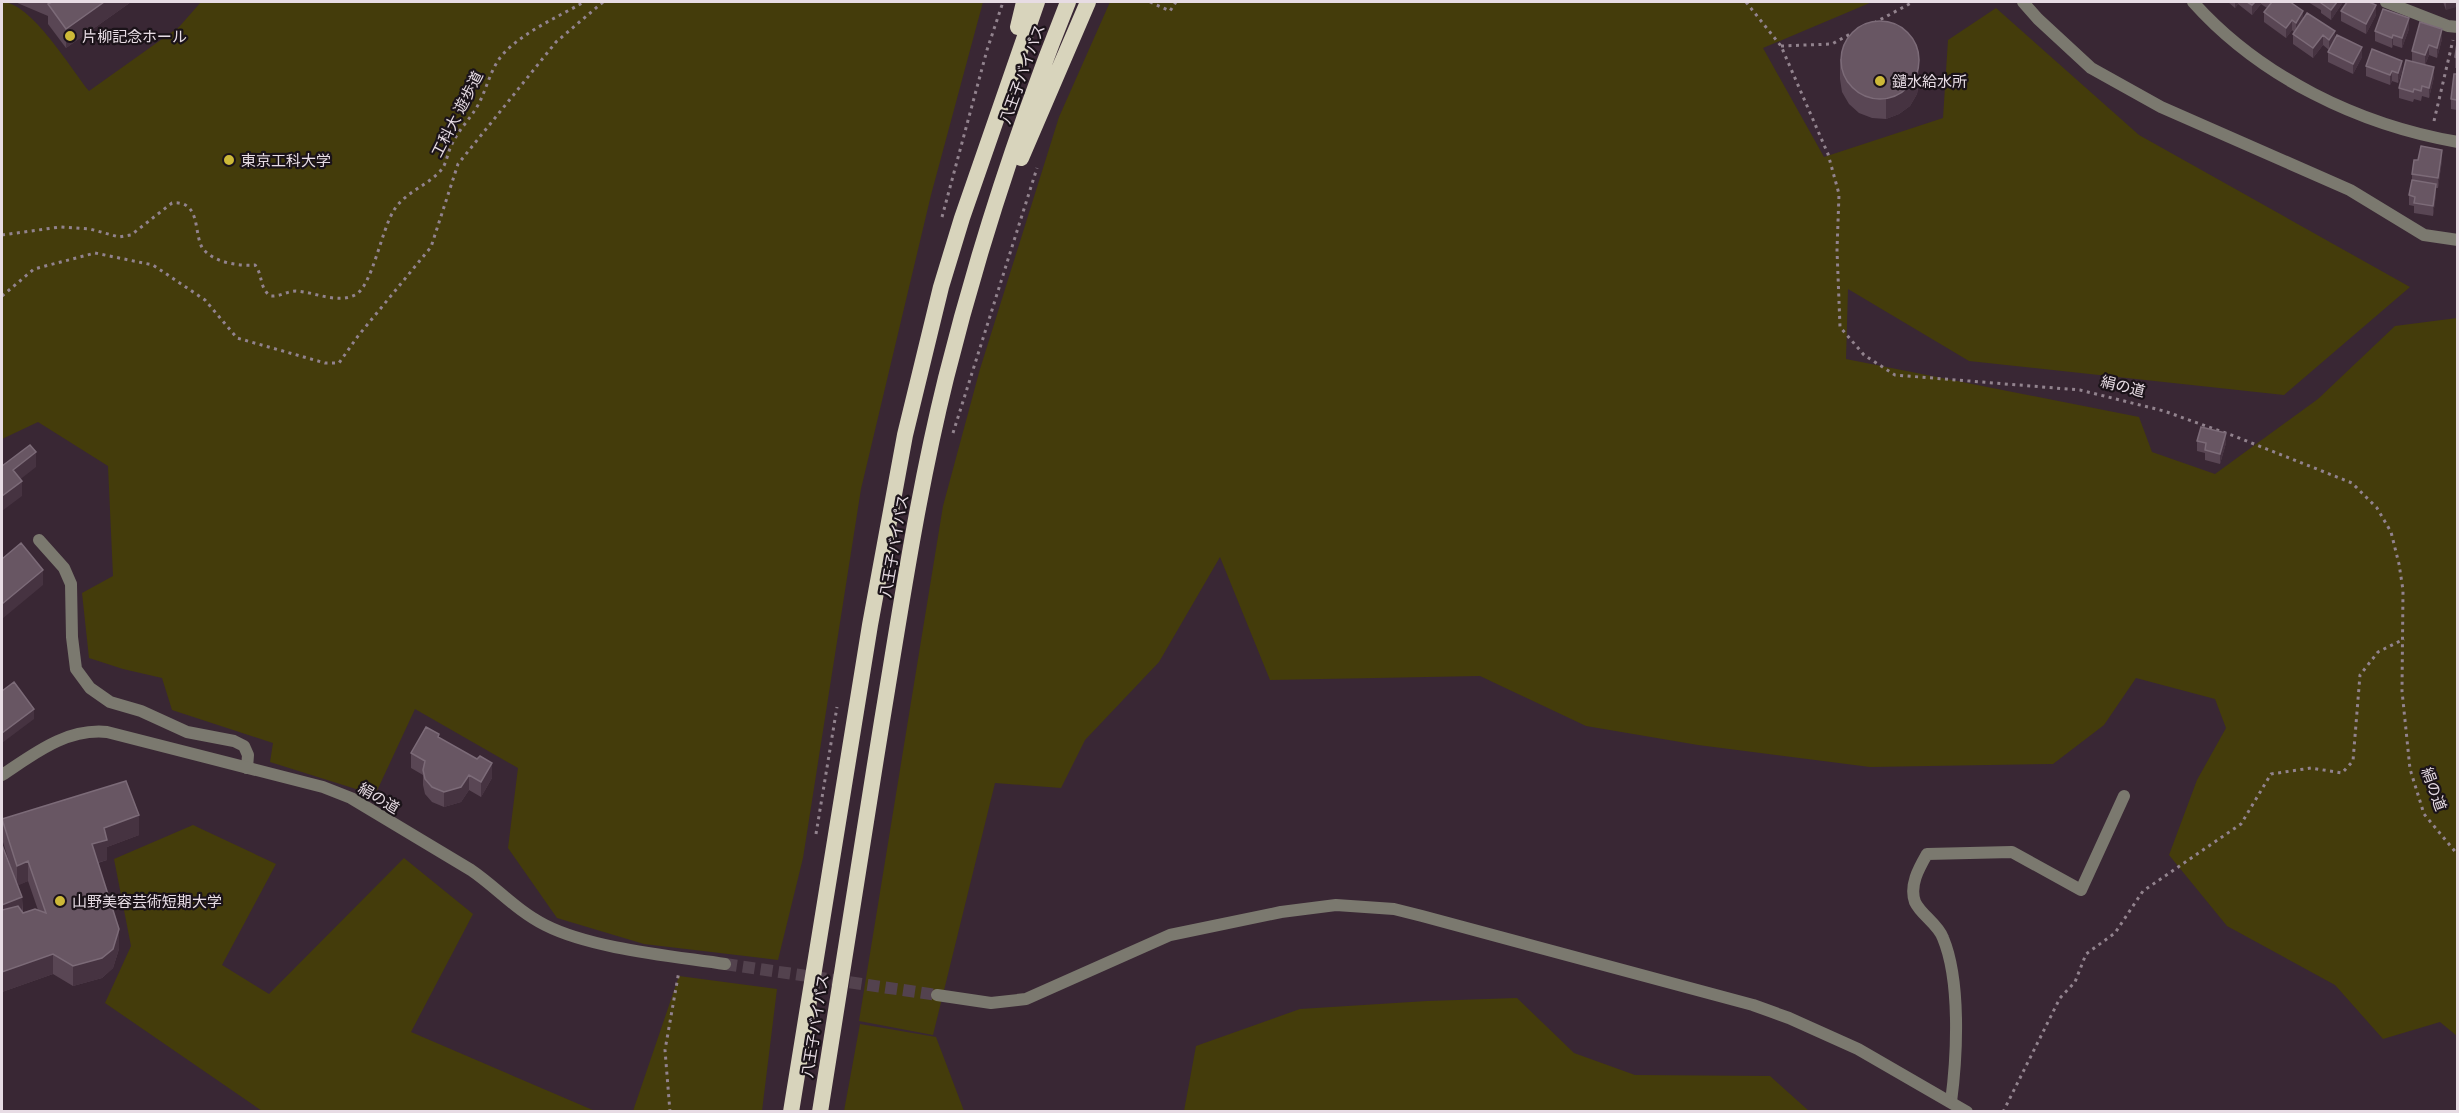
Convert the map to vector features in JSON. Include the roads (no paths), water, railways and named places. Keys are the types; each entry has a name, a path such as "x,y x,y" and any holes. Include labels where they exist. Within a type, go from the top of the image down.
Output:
{"highway":[{"path":"1002,98 1024,2"},
{"name":"八王子バイパス","path":"791,1112 870,626 905,435 941,287 1002,98 1037,2"},
{"name":"八王子バイパス","path":"820,1112 916,519 946,378 989,226 1028,108 1068,2"},
{"path":"989,226 1042,113 1088,2"}],"street":[{"path":"2023,2 2038,20 2091,68 2131,90 2161,106 2350,190 2424,235 2457,240"},
{"path":"2193,2 2235,43 2282,77 2325,100 2431,138 2457,142"},
{"path":"2386,2 2456,27"},
{"path":"39,540 64,568 71,584 72,637 76,669 90,688 110,702 141,711 187,732 234,741 244,746 248,755 247,768"},
{"name":"絹の道","path":"2,775 53,743 92,731 107,732 337,791 471,870 487,881 508,901 545,925 595,941 725,964"},
{"path":"1951,1102 1956,1036 1954,984 1943,937 1915,901 1915,874 1927,854 2012,852 2081,890 2124,796"},
{"path":"937,995 991,1003 1026,999 1170,935 1308,907 1366,906 1422,916 1753,1005 1789,1018 1858,1049 1967,1112"}],"tunnel":[{"path":"725,964 937,995"}],"place":[{"name":"片柳記念ホール","path":"70,36"},
{"name":"鑓水給水所","path":"1880,81"},
{"name":"東京工科大学","path":"229,160"},
{"name":"山野美容芸術短期大学","path":"60,901"}]}
